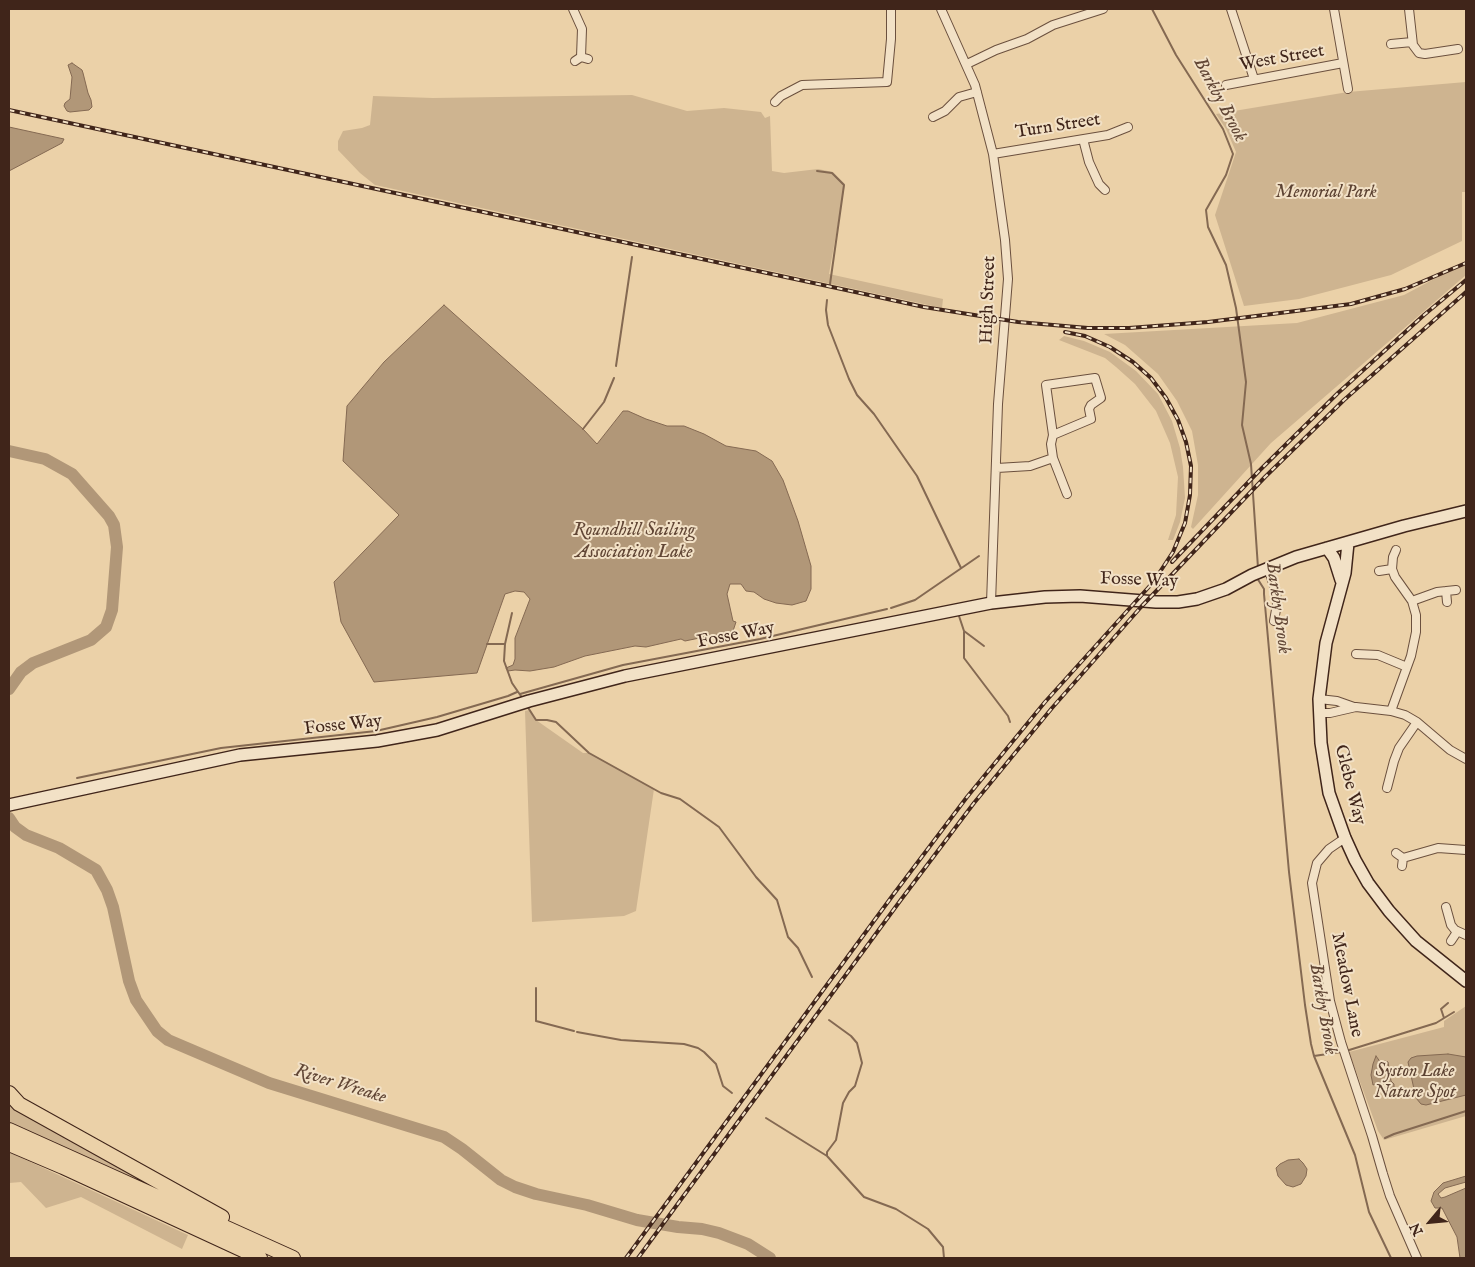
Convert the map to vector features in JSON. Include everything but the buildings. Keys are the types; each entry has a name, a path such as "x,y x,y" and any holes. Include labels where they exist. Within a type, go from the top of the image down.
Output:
{"highway":[{"path":"9,1093 20,1104 250,1233 263,1244"},
{"path":"9,1130 293,1258"},
{"path":"9,1144 260,1258"}],"street":[{"path":"573,9 582,29 581,59"},
{"path":"775,102 781,96 802,85 887,82 891,39 891,9"},
{"name":"High Street","path":"941,9 967,64 977,92 993,154 1005,240 1008,279 998,404 991,603"},
{"path":"967,64 1053,25 1103,9"},
{"path":"1231,9 1254,80"},
{"path":"1334,9 1348,89"},
{"path":"1408,9 1414,48 1422,54 1458,49"},
{"path":"1391,44 1412,42"},
{"name":"West Street","path":"1226,85 1343,63"},
{"path":"933,117 946,111 959,97 977,92"},
{"name":"Turn Street","path":"993,154 1108,135 1128,127"},
{"path":"1083,139 1092,169 1099,184 1105,190"},
{"path":"1053,435 1091,419 1091,405 1101,398 1095,378 1046,385 1053,435 1051,444 1053,458 1067,494"},
{"path":"996,468 1030,466 1053,458"},
{"name":"Fosse Way","path":"14,804 240,755 376,741 437,730 524,702 625,676 991,603 1046,597 1080,596 1178,602 1209,595 1261,571 1327,548 1466,511"},
{"name":"Glebe Way","path":"1348,542 1347,563 1326,643 1319,699 1318,713 1322,751 1329,793 1344,838 1368,883 1389,911 1416,941 1466,981"},
{"path":"1327,548 1338,567 1342,582"},
{"path":"1391,711 1414,645 1416,632 1416,615 1412,601 1395,577 1392,569 1396,550"},
{"path":"1379,572 1392,569"},
{"path":"1261,571 1276,592 1277,604 1274,621"},
{"path":"1412,601 1425,596 1456,590"},
{"path":"1446,591 1447,602"},
{"path":"1356,654 1367,649 1407,667"},
{"path":"1319,699 1337,701 1356,707 1391,711 1405,716 1417,722 1450,750 1466,760"},
{"path":"1318,713 1356,707"},
{"path":"1387,788 1394,761 1417,722"},
{"name":"Meadow Lane","path":"1344,838 1329,849 1317,863 1312,883 1330,1001 1344,1052 1390,1196 1417,1258"},
{"path":"1403,858 1438,848 1466,850"},
{"path":"1396,853 1403,858"},
{"path":"1402,866 1403,858"},
{"path":"1446,907 1451,925 1457,932 1466,934"},
{"path":"1451,941 1457,932"}],"green space":[{"name":"Memorial Park","path":"1466,82 1466,192 1462,192 1462,241 1391,275 1299,299 1244,306 1215,215 1236,152 1226,129 1216,114 1348,92"},
{"path":"632,95 687,111 724,108 761,112 765,118 770,116 772,171 784,173 818,169 833,172 845,184 829,274 943,299 942,308 375,185 360,173 338,150 338,141 343,131 370,125 373,96 433,98"},
{"path":"1466,262 1466,275 1271,443 1193,529 1191,527 1198,495 1198,465 1192,431 1177,401 1158,374 1125,345 1104,334 1297,323 1404,295"},
{"path":"1064,336 1084,341 1110,352 1136,371 1158,394 1172,421 1180,448 1183,467 1185,498 1180,522 1173,540 1168,540 1176,515 1178,477 1170,443 1156,411 1135,384 1105,358 1059,340"},
{"path":"529,710 536,720 583,753 589,753 654,789 636,911 624,916 532,922 525,711"},
{"name":"Syston Lake Nature Spot","path":"1466,1006 1466,1116 1384,1140 1378,1131 1349,1052 1444,1027 1444,1021"},
{"path":"9,1102 149,1182 145,1187 9,1127"},
{"path":"9,1152 188,1235 182,1249 81,1197 46,1208 21,1182 9,1183"}],"water":[{"path":"72,63 82,70 91,100 92,107 89,110 70,112 64,106 70,99 72,77 68,65"},
{"path":"9,127 64,139 62,143 9,171"},
{"name":"Roundhill Sailing Association Lake","path":"444,305 583,429 597,444 623,411 628,411 667,426 684,426 726,446 756,451 772,461 783,480 798,521 811,566 811,589 806,601 792,605 776,603 764,599 754,592 746,591 741,584 730,584 727,594 733,621 736,622 733,631 685,641 681,639 646,647 635,646 585,656 554,667 530,671 508,671 506,668 513,665 515,659 515,638 530,599 524,592 515,591 505,594 477,673 374,682 341,622 334,582 399,515 343,461 347,406 384,362"},
{"path":"1448,1054 1466,1057 1466,1095 1426,1105 1421,1104 1416,1098 1408,1062 1411,1058 1417,1056"},
{"path":"1376,1056 1381,1063 1388,1062 1391,1081 1394,1084 1394,1087 1391,1089 1381,1082 1373,1085 1371,1075"},
{"path":"1299,1159 1307,1169 1306,1176 1301,1184 1293,1187 1286,1185 1278,1176 1276,1168 1288,1160"},
{"path":"1466,1176 1466,1182 1445,1188 1438,1194 1441,1198 1466,1188 1466,1258 1460,1258 1457,1237 1442,1208 1435,1208 1431,1201 1434,1192 1443,1183"}],"waterway":[{"name":"Barkby Brook","path":"1152,9 1176,55 1223,129 1233,154 1226,175 1206,210 1208,227 1226,265 1236,308 1246,382 1242,425 1251,464 1258,568"},
{"path":"817,171 832,173 844,185 830,284"},
{"path":"616,366 632,257"},
{"path":"827,300 828,325 849,379 857,395 874,414 917,476 961,568"},
{"path":"583,429 604,402 614,378"},
{"name":"River Wreake","path":"9,451 45,459 72,474 109,516 114,525 117,547 112,610 106,627 91,640 33,663 21,672 9,689"},
{"path":"891,608 915,600 979,556"},
{"name":"Barkby Brook","path":"1257,578 1264,589 1289,872 1311,1044 1314,1056 1355,1155 1369,1212 1391,1258"},
{"path":"520,694 623,665 760,639 887,609"},
{"path":"512,613 505,644 504,661 512,683 523,699"},
{"path":"959,616 964,631 964,658 1008,716 1010,722"},
{"path":"964,631 984,646"},
{"path":"487,644 505,644"},
{"path":"77,778 221,748 376,731 437,717 517,692"},
{"path":"527,706 536,720 556,722 589,753 661,793 680,799 719,827 756,877 777,900 788,937 798,948 812,977"},
{"name":"River Wreake","path":"9,818 15,827 26,835 59,848 96,870 107,890 113,907 129,981 136,1000 157,1031 168,1040 269,1083 444,1137 501,1180 515,1187 637,1220 719,1233 748,1244 770,1258"},
{"path":"536,988 536,1021 574,1031"},
{"path":"1444,1018 1441,1009 1448,1003"},
{"path":"1346,1051 1436,1023 1454,1012"},
{"path":"829,1020 851,1036 857,1043 862,1063 855,1086 843,1103 836,1140 827,1152 827,1156 864,1197 896,1209 928,1229 943,1247 944,1258"},
{"path":"577,1032 621,1040 684,1044 698,1048 716,1064 723,1086 732,1093"},
{"path":"1314,1056 1341,1052"},
{"path":"1385,1138 1466,1111"},
{"path":"766,1118 827,1156"}],"railway":[{"path":"9,110 924,307 1018,322 1088,328 1129,328 1208,322 1351,304 1405,289 1466,263"},
{"path":"1172,562 1259,471 1338,393 1424,315 1466,280"},
{"path":"638,1258 900,901 974,803 1052,708 1141,607 1265,477 1344,400 1466,292"},
{"path":"1065,332 1085,336 1110,347 1133,362 1151,378 1166,398 1178,420 1186,442 1191,466 1190,495 1185,523 1173,552 1152,584"},
{"path":"626,1258 967,797 1045,702 1156,579"}]}
